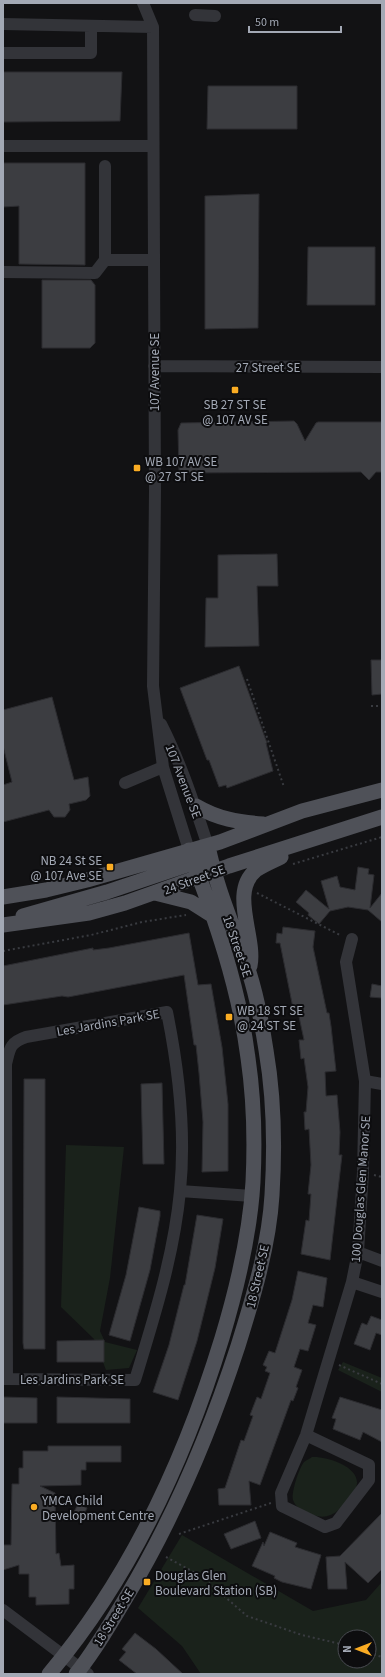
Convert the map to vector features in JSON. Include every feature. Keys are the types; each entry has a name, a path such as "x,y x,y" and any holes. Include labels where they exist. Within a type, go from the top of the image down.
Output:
{"main road":[{"name":"24 Street SE","path":"4,925 89,913 155,893 194,864 208,846 268,825 302,811 382,790"},
{"path":"196,806 217,817 236,822 268,825"},
{"name":"24 Street SE","path":"3,896 46,890 87,880 194,864 213,872 382,818"},
{"path":"249,972 252,957 244,908 245,888 249,879 256,870 316,838"},
{"name":"18 Street SE","path":"81,1672 144,1568 179,1501 209,1431 249,1312 262,1262 272,1197 271,1089 266,1050 249,972 213,872 208,846"},
{"path":"4,925 28,913 107,892 194,864"},
{"name":"18 Street SE","path":"49,1674 94,1615 127,1563 157,1506 183,1449 211,1374 231,1307 246,1242 252,1196 254,1135 249,1060 243,1024 229,964 194,864"},
{"path":"155,893 191,902 213,916"}],"street":[{"path":"3,24 152,27 143,3"},
{"path":"194,15 215,16"},
{"path":"3,53 91,53 91,26"},
{"name":"107 Avenue SE","path":"152,27 154,366 153,686 163,767 194,864"},
{"path":"3,146 153,146"},
{"path":"3,272 95,273 105,260 105,166"},
{"path":"105,260 153,260"},
{"name":"27 Street SE","path":"154,366 382,367"},
{"name":"107 Avenue SE","path":"158,718 174,750 196,806 208,846"},
{"path":"125,783 163,767"},
{"name":"100 Douglas Glen Manor SE","path":"281,1500 281,1493 306,1435 329,1361 352,1282 358,1252 363,1172 365,1081 346,962 352,940"},
{"name":"Les Jardins Park SE","path":"167,1012 180,1091 182,1151 180,1191 174,1234 159,1300 135,1380 5,1379 4,1064 10,1046 16,1040 26,1037 167,1012"},
{"path":"365,1081 382,1084"},
{"path":"180,1191 252,1196"},
{"path":"358,1252 382,1261"},
{"path":"352,1282 382,1292"},
{"path":"281,1500 282,1506 326,1527 336,1524 369,1480 369,1466 306,1435"},
{"path":"3,1610 64,1656 81,1672"}],"path":[{"path":"247,679 284,787"},
{"path":"371,706 382,706"},
{"path":"287,866 382,837"},
{"path":"251,891 330,931 352,940"},
{"path":"3,951 85,937 142,922 192,914"},
{"path":"329,1361 382,1384"},
{"path":"179,1534 281,1500"},
{"path":"166,1558 201,1576 247,1616 302,1635 337,1643"}],"shaded area":[{"path":"66,1145 124,1147 110,1278 100,1331 105,1342 137,1350 129,1368 106,1370 94,1339 61,1307"},
{"path":"343,1362 382,1378 382,1392 338,1370"},
{"path":"312,1457 319,1457 337,1462 352,1471 356,1478 357,1485 353,1493 338,1510 328,1516 321,1517 306,1512 298,1507 293,1500 294,1486 300,1469 304,1462"},
{"path":"182,1535 313,1611 366,1600 382,1582 382,1674 201,1674 182,1646 138,1608"}],"building":[{"path":"3,72 122,72 120,121 3,122"},
{"path":"208,86 297,86 297,129 207,129"},
{"path":"3,163 85,163 85,265 19,264 19,206 3,207"},
{"path":"259,194 258,328 205,329 205,196"},
{"path":"308,247 375,247 375,305 307,305"},
{"path":"42,280 91,280 95,285 95,343 90,348 42,348"},
{"path":"294,421 305,441 318,422 382,422 382,472 376,472 369,480 361,472 179,473 178,430 181,423"},
{"path":"277,554 278,586 257,586 259,646 205,647 206,598 218,598 218,555"},
{"path":"371,660 382,660 382,694 372,695"},
{"path":"239,666 267,743 273,771 227,788 226,785 219,787 209,760 207,760 180,688"},
{"path":"52,697 74,780 88,777 90,796 86,800 69,804 70,810 65,817 54,817 49,810 3,822 3,785 12,782 3,746 3,710"},
{"path":"358,867 369,869 368,874 374,875 370,908 382,893 382,922 368,910 348,907 330,911 319,924 296,902 306,890 329,909 321,881 337,876 340,887 355,890"},
{"path":"283,927 315,931 313,947 331,1026 336,1071 325,1072 326,1096 337,1095 340,1132 339,1155 342,1155 330,1260 301,1254 306,1220 309,1221 311,1194 308,1194 311,1165 309,1129 305,1130 304,1112 306,1112 308,1087 304,1058 301,1059 299,1040 304,1040 298,1012 294,1013 280,943 276,943 277,933 282,934"},
{"path":"189,933 198,985 211,984 222,1047 228,1104 228,1171 202,1172 203,1122 199,1073 196,1045 194,1045 184,975 68,997 62,996 3,1005 3,966 93,948 93,950 109,948"},
{"path":"372,984 382,986 382,998 370,997"},
{"path":"24,1079 45,1079 45,1349 24,1349 23,1343"},
{"path":"162,1083 164,1164 143,1164 141,1084"},
{"path":"139,1207 160,1211 160,1216 150,1270 130,1341 109,1335 126,1275"},
{"path":"197,1215 223,1219 215,1268 197,1341 178,1400 153,1392 169,1345 185,1285"},
{"path":"298,1271 327,1278 323,1307 313,1305 308,1323 316,1325 308,1351 300,1349 294,1367 302,1370 296,1387 298,1388 293,1401 291,1400 260,1485 249,1481 251,1505 219,1505 218,1489 225,1488 241,1440 244,1441 253,1416 250,1415 257,1397 261,1399 270,1373 265,1371 267,1367 263,1365 269,1351 275,1353 292,1300"},
{"path":"371,1316 382,1320 382,1335 376,1333 370,1350 354,1344 362,1323 367,1325"},
{"path":"104,1340 104,1362 57,1362 57,1341"},
{"path":"3,1397 37,1398 37,1423 3,1423"},
{"path":"57,1397 130,1399 130,1423 57,1423"},
{"path":"340,1397 382,1410 382,1442 363,1432 360,1440 333,1429 336,1419 332,1418"},
{"name":"YMCA Child Development Centre","path":"48,1446 121,1446 121,1462 86,1462 86,1470 81,1470 81,1485 40,1486 55,1493 56,1554 59,1553 61,1566 74,1565 74,1589 69,1589 69,1604 36,1605 36,1597 29,1597 29,1574 19,1574 19,1565 3,1570 3,1545 11,1545 12,1484 19,1484 19,1468 23,1468 23,1451 48,1451"},
{"path":"78,1504 87,1508 82,1519 73,1514"},
{"path":"382,1513 382,1569 368,1583 345,1562 347,1589 328,1589 326,1557 340,1556"},
{"path":"255,1521 261,1538 231,1549 224,1534"},
{"path":"270,1532 297,1543 295,1547 321,1555 311,1589 282,1582 274,1578 275,1576 252,1566 263,1542 264,1546"},
{"path":"135,1633 156,1649 183,1674 137,1674 119,1660 126,1652 122,1649"}],"place":[{"name":"SB 27 ST SE @ 107 AV SE","path":"235,390"},
{"name":"WB 107 AV SE @ 27 ST SE","path":"137,468"},
{"name":"NB 24 St SE @ 107 Ave SE","path":"110,867"},
{"name":"WB 18 ST SE @ 24 ST SE","path":"229,1017"},
{"name":"YMCA Child Development Centre","path":"34,1507"},
{"name":"Douglas Glen Boulevard Station (SB)","path":"147,1582"}]}
